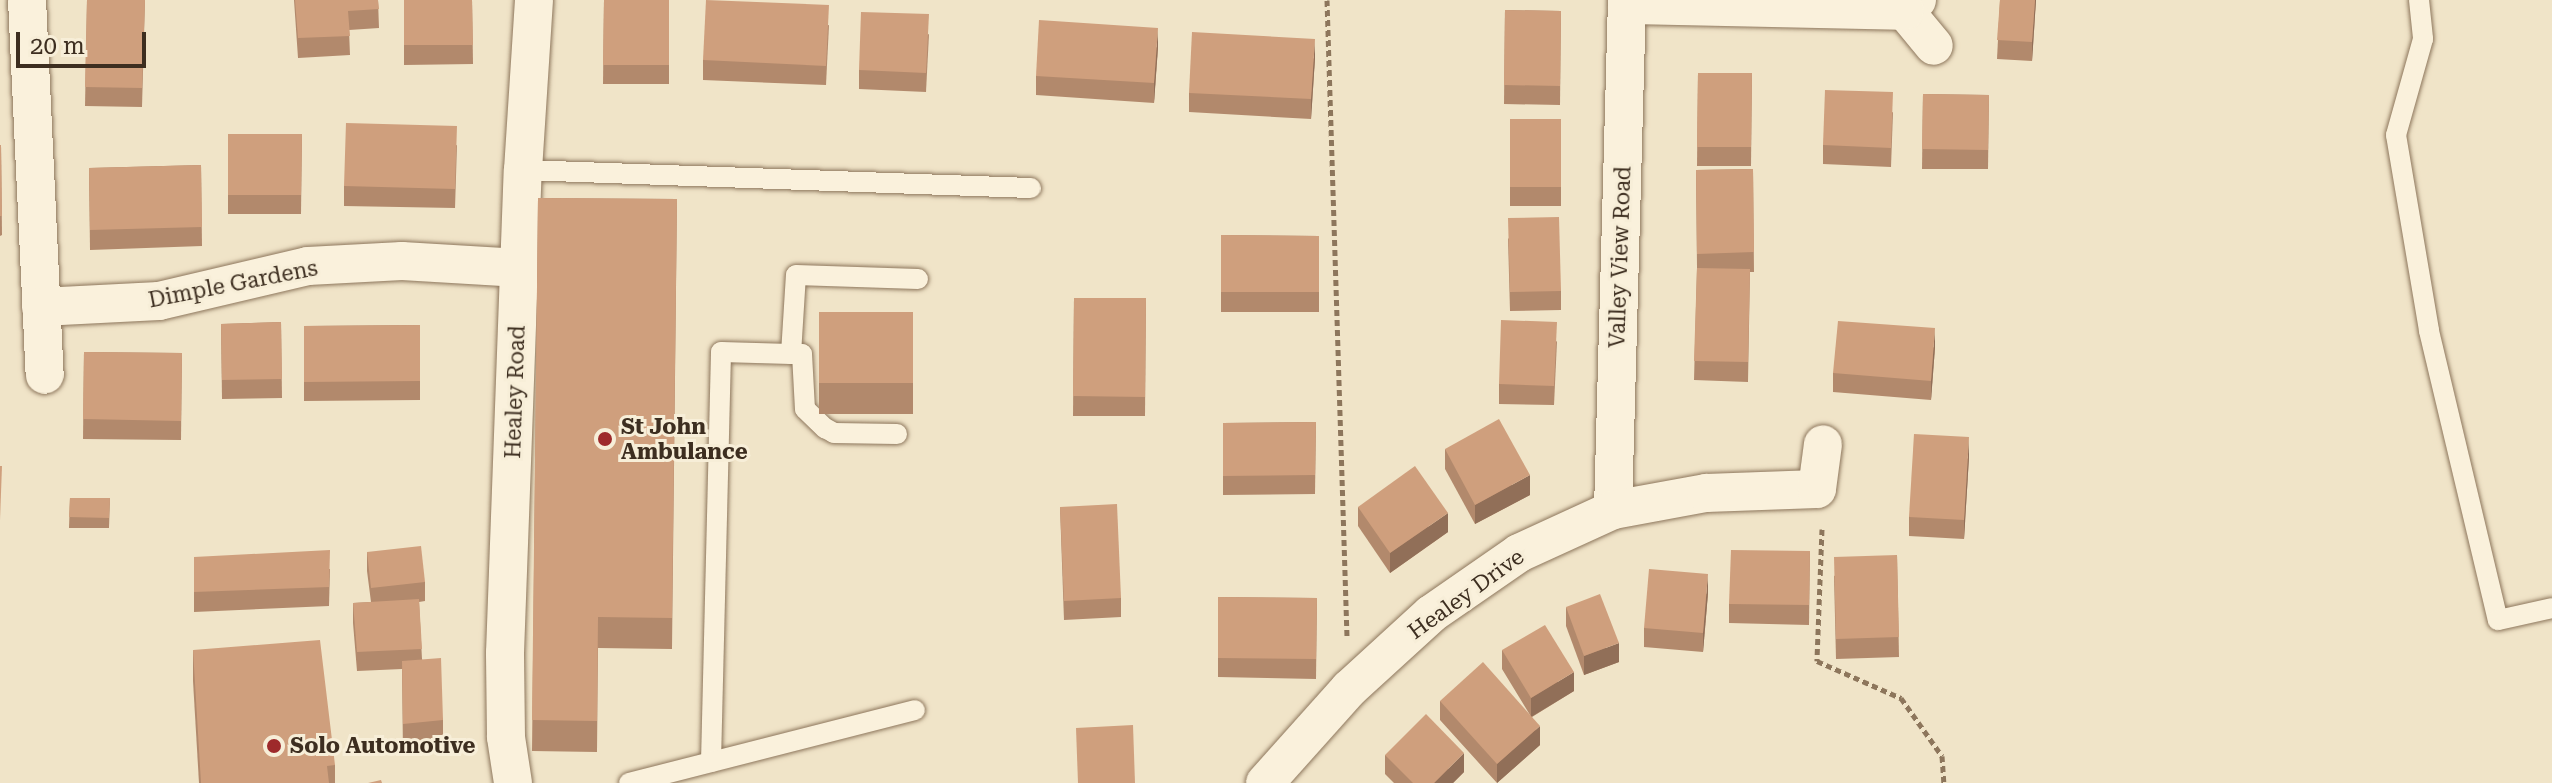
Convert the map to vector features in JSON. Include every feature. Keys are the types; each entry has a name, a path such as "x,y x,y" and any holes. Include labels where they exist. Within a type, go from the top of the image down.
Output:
{"street":[{"path":"27,0 45,375"},
{"name":"Healey Road","path":"513,783 506,737 505,653 523,170 534,0"},
{"name":"Valley View Road","path":"1613,510 1627,2 1911,6 1934,46"},
{"name":"Dimple Gardens","path":"41,307 159,301 308,266 402,261 520,268"},
{"name":"Healey Drive","path":"1265,783 1349,689 1431,614 1519,553 1613,510 1706,493 1817,489 1823,444"}],"lane":[{"path":"2419,0 2423,39 2396,135 2429,331 2498,620 2552,608"},
{"path":"523,170 1031,188"},
{"path":"791,354 796,275 918,279"},
{"path":"711,762 721,352 802,354 805,409 825,428 834,433 897,434"},
{"path":"629,783 915,710"}],"path":[{"path":"1327,0 1349,689"},
{"path":"1822,520 1817,661 1901,698 1942,756 1944,783"}],"building":[{"path":"87,0 145,0 142,88 85,87"},
{"path":"295,0 378,0 379,9 348,11 350,36 298,38"},
{"path":"404,0 472,0 473,45 404,45"},
{"path":"604,0 669,0 669,65 603,65"},
{"path":"706,0 829,5 826,66 703,60"},
{"path":"2000,0 2035,0 2032,42 1997,40"},
{"path":"1505,10 1561,11 1560,86 1504,85"},
{"path":"861,12 929,14 926,73 859,70"},
{"path":"1039,20 1158,28 1154,83 1036,76"},
{"path":"1192,32 1315,39 1311,99 1189,93"},
{"path":"1698,73 1752,73 1751,147 1697,147"},
{"path":"1825,90 1893,92 1891,148 1823,145"},
{"path":"1923,94 1989,95 1988,150 1922,149"},
{"path":"1510,119 1561,119 1561,187 1510,187"},
{"path":"346,123 457,126 455,189 344,186"},
{"path":"228,134 302,134 301,195 228,195"},
{"path":"1,145 2,216 0,216"},
{"path":"201,165 202,227 90,230 89,168"},
{"path":"1753,169 1754,252 1697,254 1696,170"},
{"name":"St John Ambulance","path":"538,198 677,199 672,618 598,617 597,721 532,720"},
{"path":"1559,217 1561,291 1510,292 1508,218"},
{"path":"1221,235 1319,236 1319,292 1221,292"},
{"path":"1697,268 1750,269 1748,362 1694,361"},
{"path":"1074,298 1146,298 1145,397 1073,396"},
{"path":"819,312 913,312 913,383 819,383"},
{"path":"1501,320 1557,322 1554,386 1499,384"},
{"path":"1838,321 1935,328 1931,381 1833,373"},
{"path":"281,322 282,379 222,380 221,324"},
{"path":"420,325 420,381 304,382 304,326"},
{"path":"84,352 182,353 181,421 83,419"},
{"path":"1499,419 1530,475 1475,505 1445,449"},
{"path":"1316,422 1315,475 1223,476 1223,423"},
{"path":"1914,434 1969,437 1964,520 1909,517"},
{"path":"0,466 2,466 0,520"},
{"path":"1415,466 1448,513 1390,553 1358,507"},
{"path":"70,498 110,498 109,518 69,517"},
{"path":"1117,504 1121,598 1064,601 1060,507"},
{"path":"421,546 425,582 371,588 367,552"},
{"path":"330,550 329,587 194,592 194,557"},
{"path":"1731,550 1810,551 1809,605 1729,604"},
{"path":"1897,555 1899,637 1836,639 1834,557"},
{"path":"1649,569 1708,574 1703,633 1644,628"},
{"path":"1600,594 1619,643 1584,656 1566,607"},
{"path":"1218,597 1317,598 1316,659 1218,658"},
{"path":"419,599 422,649 357,652 353,603"},
{"path":"1545,625 1574,672 1531,698 1502,650"},
{"path":"320,640 335,765 327,766 329,783 201,783 193,650"},
{"path":"441,658 443,720 403,724 402,661"},
{"path":"1483,662 1540,726 1497,764 1440,701"},
{"path":"1426,714 1464,753 1434,783 1413,783 1385,755"},
{"path":"1133,725 1135,783 1078,783 1076,728"}],"place":[{"name":"St John Ambulance","path":"605,439"},
{"name":"Solo Automotive","path":"274,746"}]}
